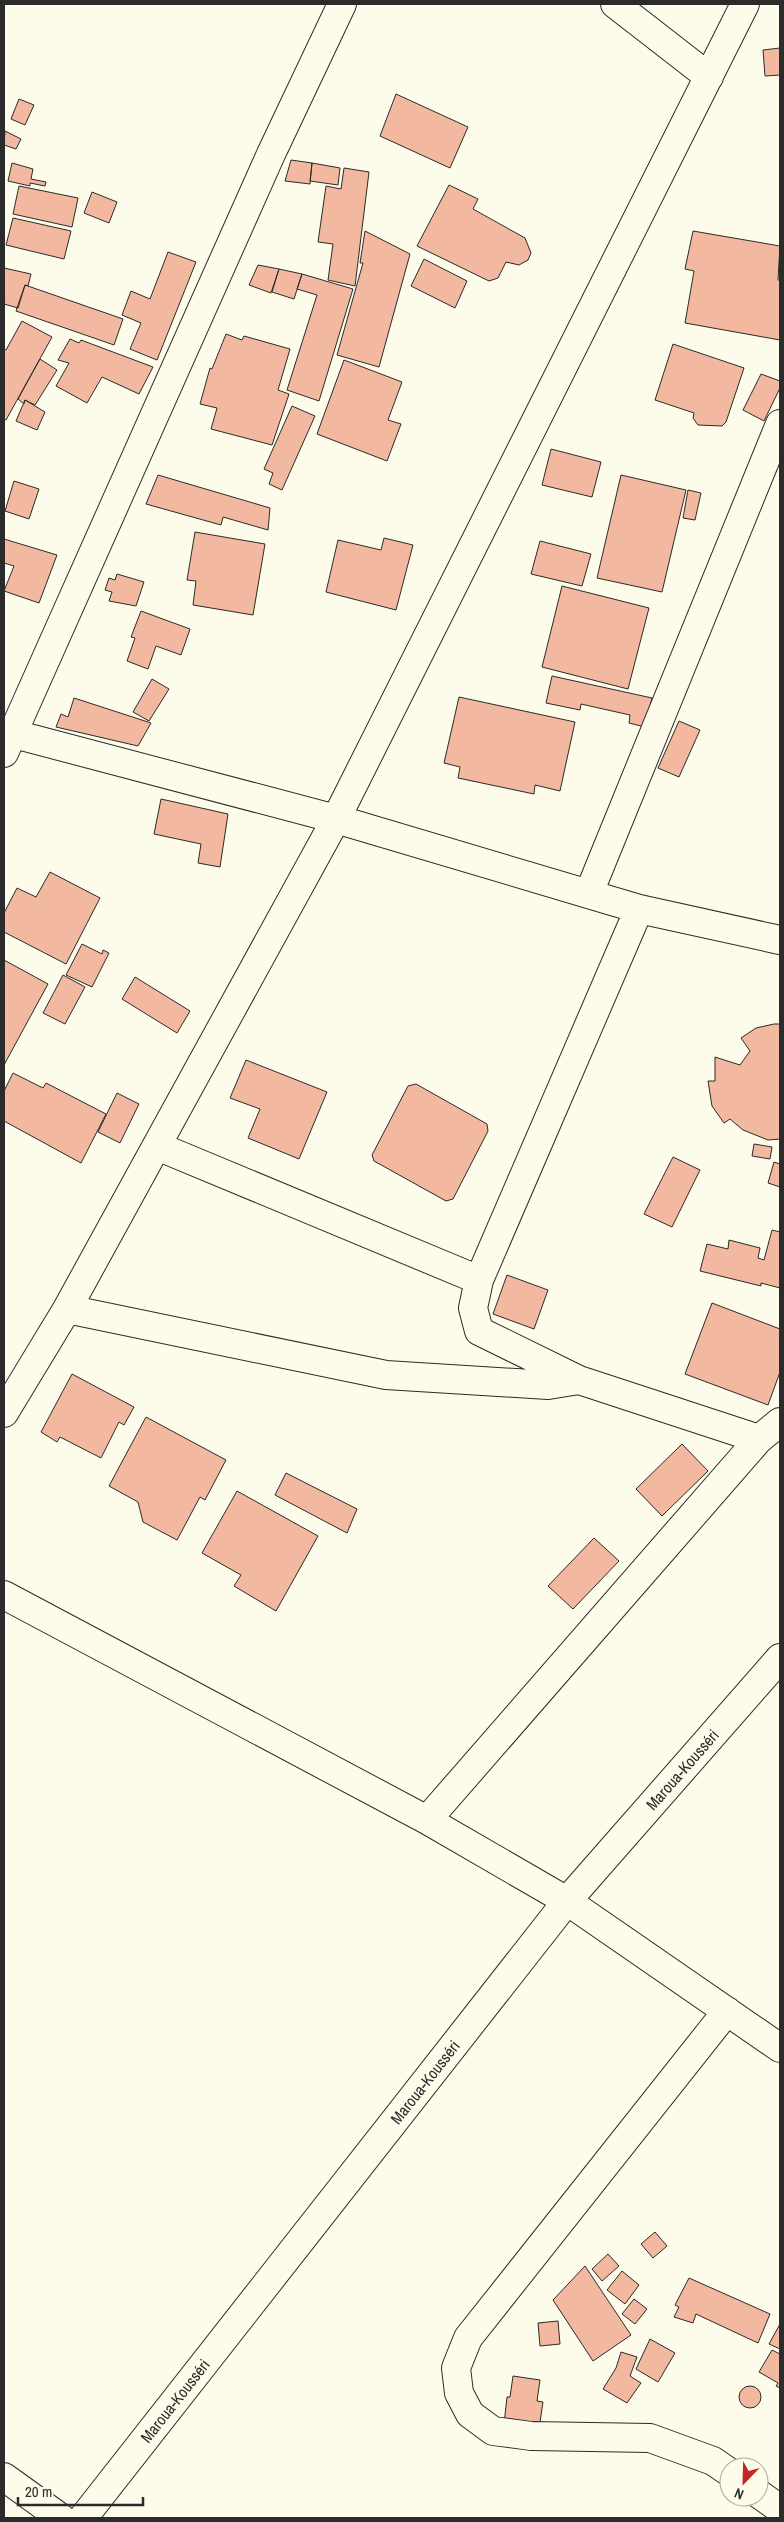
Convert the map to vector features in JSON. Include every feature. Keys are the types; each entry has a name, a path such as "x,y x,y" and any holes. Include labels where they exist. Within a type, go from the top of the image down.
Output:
{"main road":[{"path":"342,4 271,154 9,744 336,819 639,909 780,940"},
{"path":"615,4 709,77"},
{"path":"4,1413 67,1309 336,819 745,4"},
{"path":"589,894 780,424"},
{"path":"639,909 479,1280 472,1308 479,1331 579,1380 758,1439"},
{"path":"157,1146 479,1280"},
{"path":"67,1309 386,1375 548,1385 579,1380"},
{"path":"427,1820 758,1439 780,1422"},
{"path":"4,1595 427,1820 567,1901 780,2048"},
{"name":"Maroua-Kousséri","path":"83,2518 567,1901 780,1658"},
{"path":"719,2464 713,2460 650,2438 530,2436 493,2431 470,2414 459,2393 456,2368 468,2338 727,2011"},
{"path":"4,2477 61,2518"},
{"path":"769,2502 780,2510"}],"building":[{"path":"780,48 780,75 765,76 763,50"},
{"path":"396,94 468,127 450,168 380,136"},
{"path":"19,99 34,105 25,125 11,119"},
{"path":"5,131 21,139 16,149 4,145"},
{"path":"291,160 312,163 310,184 285,181"},
{"path":"12,163 33,169 31,179 46,182 45,186 30,183 30,186 8,181"},
{"path":"312,163 340,168 338,185 310,181"},
{"path":"344,168 369,172 355,286 328,280 333,244 318,242 326,186 341,189"},
{"path":"449,185 478,199 473,209 525,238 531,253 528,260 519,265 506,262 498,278 489,281 417,246"},
{"path":"19,186 78,198 72,227 13,214"},
{"path":"92,192 117,202 109,223 84,213"},
{"path":"13,218 71,231 64,259 6,245"},
{"path":"365,231 410,254 379,367 337,355 363,263 360,263"},
{"path":"693,231 780,246 778,280 780,280 780,340 685,323 694,271 685,269"},
{"path":"168,252 196,262 157,360 130,349 141,323 122,315 131,291 150,299"},
{"path":"424,259 467,281 455,308 411,286"},
{"path":"258,265 279,269 271,293 249,285"},
{"path":"4,268 31,274 28,286 25,285 18,308 4,304"},
{"path":"279,269 302,274 294,299 272,292"},
{"path":"302,274 353,289 319,401 287,390 317,295 297,289"},
{"path":"25,285 123,319 114,345 16,311"},
{"path":"22,321 52,337 6,420 4,419 4,349 6,350"},
{"path":"226,334 242,340 244,336 290,349 278,390 289,394 272,445 211,429 217,408 200,404 210,368 212,369"},
{"path":"70,339 79,343 81,340 153,367 139,394 102,377 87,403 56,386 69,363 58,360"},
{"path":"673,344 744,368 726,422 722,426 698,425 693,418 694,413 655,400"},
{"path":"40,359 57,370 35,405 25,400 24,404 18,399"},
{"path":"344,360 402,382 388,420 401,424 387,461 317,434"},
{"path":"761,374 780,381 780,388 764,421 743,410"},
{"path":"25,400 45,412 37,430 16,421"},
{"path":"292,406 315,416 282,490 269,484 273,473 264,469"},
{"path":"551,449 601,462 592,497 542,485"},
{"path":"158,475 270,508 268,530 223,517 221,525 146,504"},
{"path":"621,475 686,490 662,592 597,578"},
{"path":"14,481 39,489 29,519 5,511"},
{"path":"688,490 701,493 695,520 683,518"},
{"path":"195,532 265,544 253,615 193,605 196,581 187,580"},
{"path":"384,538 413,545 396,610 326,592 338,540 381,550"},
{"path":"4,539 57,555 39,603 4,591 14,566 4,563"},
{"path":"540,541 591,554 582,586 531,574"},
{"path":"117,574 144,582 136,606 109,601 112,592 105,590 109,578 115,580"},
{"path":"562,586 649,608 628,689 542,667"},
{"path":"141,611 190,629 181,655 156,646 148,669 127,661 135,638 131,637"},
{"path":"552,676 652,698 645,727 629,723 630,715 581,704 580,710 546,703"},
{"path":"152,679 169,689 149,721 133,712"},
{"path":"459,697 575,722 560,791 535,785 534,794 458,778 460,767 444,763"},
{"path":"74,698 151,723 138,746 56,727 61,714 68,717"},
{"path":"679,721 700,730 679,777 658,768"},
{"path":"161,799 228,814 220,867 198,863 201,844 154,834"},
{"path":"50,872 100,898 66,964 4,932 4,913 17,888 36,897"},
{"path":"82,944 102,954 103,950 109,953 92,987 66,975"},
{"path":"4,960 48,984 4,1065"},
{"path":"63,975 85,987 65,1024 43,1013"},
{"path":"135,977 190,1011 177,1033 122,999"},
{"path":"780,1024 780,1139 768,1140 743,1130 730,1119 724,1123 712,1106 708,1081 715,1081 715,1057 740,1065 750,1051 741,1038 756,1028"},
{"path":"246,1060 327,1092 299,1159 248,1138 260,1109 230,1098"},
{"path":"13,1073 43,1088 46,1083 106,1114 81,1163 4,1121 4,1091"},
{"path":"416,1084 487,1124 488,1131 453,1199 446,1201 374,1161 372,1155 408,1086"},
{"path":"117,1093 139,1104 120,1143 98,1132"},
{"path":"754,1144 772,1147 770,1159 752,1156"},
{"path":"673,1157 700,1170 672,1227 644,1214"},
{"path":"774,1162 780,1164 780,1187 768,1183"},
{"path":"772,1230 780,1232 780,1288 761,1283 761,1286 700,1271 707,1244 728,1249 729,1240 760,1248 758,1258 764,1260"},
{"path":"507,1275 548,1290 534,1329 493,1314"},
{"path":"712,1303 780,1329 780,1372 768,1405 685,1374"},
{"path":"72,1374 134,1407 124,1425 119,1422 101,1458 60,1437 57,1442 41,1432"},
{"path":"146,1417 226,1460 205,1500 200,1497 177,1540 143,1522 138,1502 109,1486"},
{"path":"682,1444 708,1471 662,1516 636,1489"},
{"path":"286,1473 357,1509 347,1533 275,1495"},
{"path":"237,1491 318,1536 276,1611 234,1586 241,1575 202,1553"},
{"path":"594,1538 619,1561 573,1609 548,1586"},
{"path":"655,2232 667,2246 653,2258 641,2244"},
{"path":"608,2254 619,2266 602,2281 592,2269"},
{"path":"585,2266 631,2335 593,2361 553,2300"},
{"path":"622,2271 639,2285 625,2304 607,2290"},
{"path":"689,2278 770,2314 758,2343 696,2314 693,2323 674,2317 679,2307 675,2305"},
{"path":"634,2299 647,2309 635,2324 622,2314"},
{"path":"558,2321 560,2344 540,2346 538,2323"},
{"path":"780,2324 780,2349 769,2344"},
{"path":"650,2339 675,2353 658,2382 636,2369"},
{"path":"772,2350 780,2354 780,2388 776,2386 778,2383 759,2372"},
{"path":"621,2352 637,2357 630,2376 641,2383 627,2403 603,2389 616,2368"},
{"path":"513,2376 540,2380 537,2401 543,2402 539,2429 504,2424 507,2397 510,2397"},
{"path":"750,2386 758,2389 761,2397 758,2405 750,2408 742,2405 739,2397 742,2389"}]}
